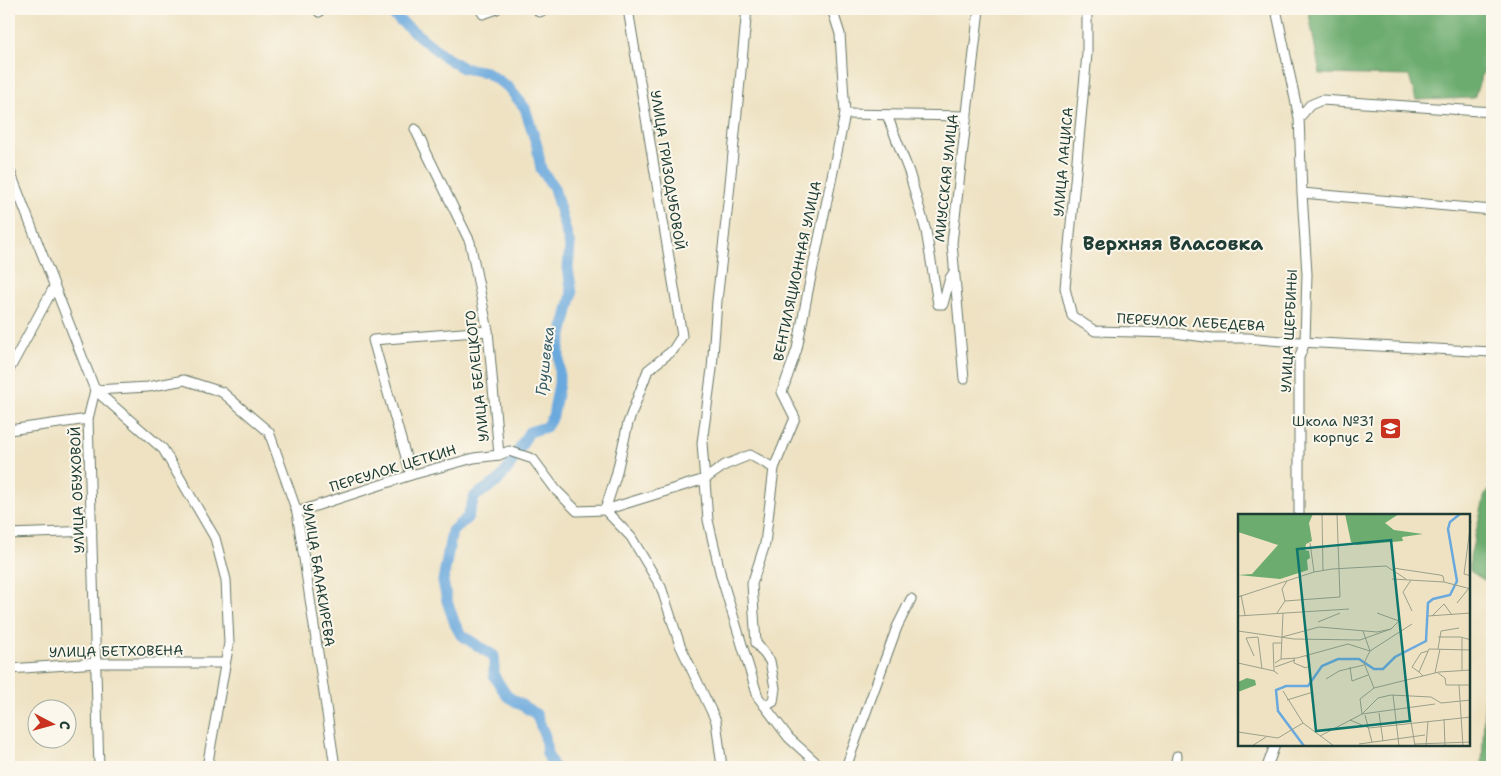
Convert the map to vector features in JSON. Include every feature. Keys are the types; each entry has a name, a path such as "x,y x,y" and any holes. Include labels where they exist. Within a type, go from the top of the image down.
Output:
{"street":[{"path":"480,9 483,14 496,9"},
{"path":"537,9 539,12 549,9"},
{"name":"УЛИЦА ГРИЗОДУБОВОЙ","path":"605,510 616,476 628,424 648,370 673,350 682,336 628,9"},
{"path":"747,9 717,301 712,369 702,443 708,520 721,576 758,697 789,738 821,767"},
{"name":"ВЕНТИЛЯЦИОННАЯ УЛИЦА","path":"764,705 773,702 775,688 770,661 756,643 752,584 765,544 774,468 794,418 782,392 797,349 845,114 840,34 832,9"},
{"name":"МИУССКАЯ УЛИЦА","path":"964,379 952,243 979,9"},
{"name":"УЛИЦА ЛАЦИСА","path":"1072,316 1065,288 1087,54 1088,9"},
{"name":"УЛИЦА ЩЕРБИНЫ","path":"1276,9 1299,118 1307,274 1305,342 1299,358 1299,514"},
{"path":"1299,118 1310,106 1322,100 1492,112"},
{"path":"845,114 967,116"},
{"path":"887,115 909,172 926,230 938,304 943,304 950,278 954,272"},
{"name":"УЛИЦА БЕЛЕЦКОГО","path":"415,129 470,242 488,331 499,455"},
{"path":"9,169 95,390 164,449 214,538 226,580 228,643 207,767"},
{"path":"1302,193 1492,210"},
{"path":"9,370 54,287"},
{"name":"ПЕРЕУЛОК ЛЕБЕДЕВА","path":"1072,316 1095,331 1174,333 1213,338 1248,338 1492,352"},
{"path":"411,475 374,340 488,331"},
{"name":"УЛИЦА БАЛАКИРЕВА","path":"95,390 148,387 184,380 222,392 269,432 297,512 335,767"},
{"name":"УЛИЦА ОБУХОВОЙ","path":"95,390 88,419 100,767"},
{"path":"9,430 88,419"},
{"name":"ПЕРЕУЛОК ЦЕТКИН","path":"297,512 411,475 474,458 499,455 509,451 533,459 556,490 577,511 605,510"},
{"path":"722,767 716,721 680,645 661,587 631,536 605,510 705,478 726,465 750,454 774,468"},
{"path":"9,534 92,531"},
{"path":"844,767 846,767 897,627 911,599"},
{"name":"УЛИЦА БЕТХОВЕНА","path":"9,669 97,663 225,664"},
{"path":"1267,767 1275,746"},
{"path":"1175,767 1177,756"}],"green space":[{"path":"1308,9 1492,9 1492,68 1485,67 1474,98 1416,100 1409,76 1320,74"},
{"path":"1492,485 1492,585 1471,572 1471,553 1485,494"},
{"path":"1492,592 1492,767 1482,767 1484,714"}],"waterway":[{"name":"Грушевка","path":"390,9 392,14 445,57 463,68 486,72 508,87 525,108 537,146 541,169 554,188 570,246 568,268 572,294 559,347 559,383 553,416 546,427 529,432 508,469 497,482 475,496 467,518 452,531 443,581 447,601 461,635 494,656 494,676 507,696 536,714 545,736 547,754 554,767"}],"place":[{"name":"Школа №31 корпус 2","path":"1390,429"}],"district":[{"name":"Верхняя Власовка","path":"1173,243"}]}
